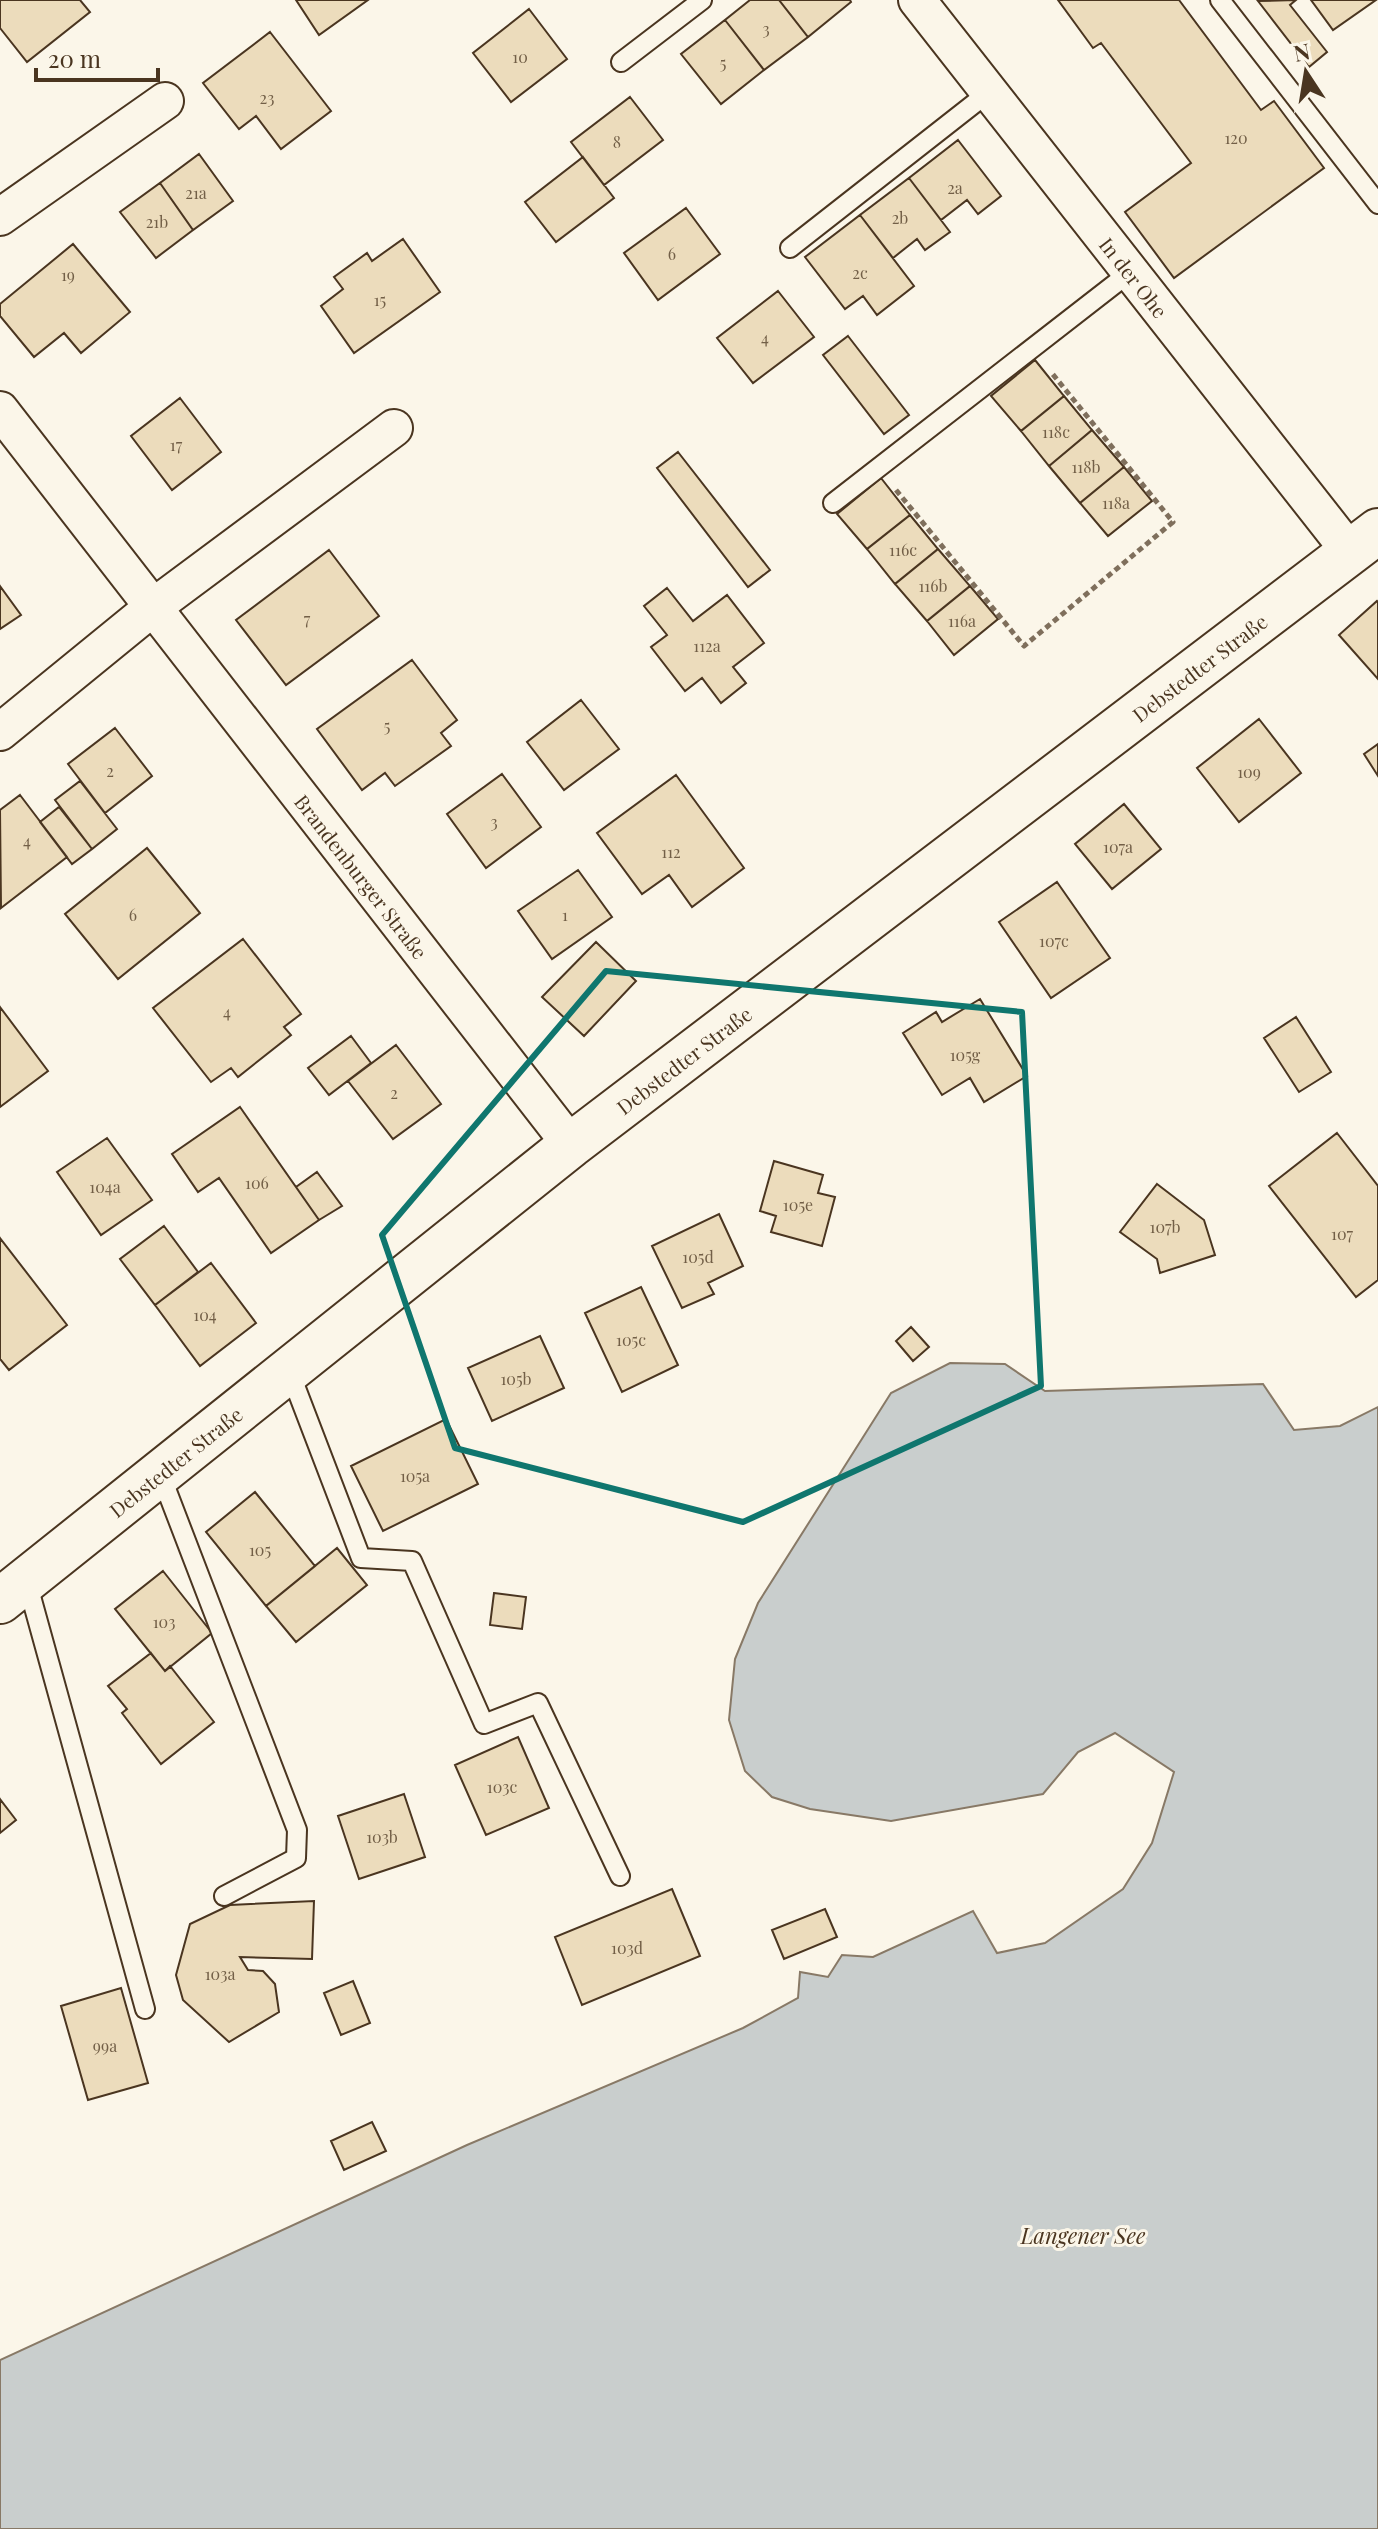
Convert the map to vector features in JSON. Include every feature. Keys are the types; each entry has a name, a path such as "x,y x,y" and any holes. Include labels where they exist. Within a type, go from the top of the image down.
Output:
{"main road":[{"name":"Debstedter Straße","path":"13,1590 571,1145 1364,542"}],"street":[{"name":"In der Ohe","path":"917,0 1129,273 1364,542"},
{"path":"0,217 165,101"},
{"name":"Brandenburger Straße","path":"0,410 571,1145"},
{"path":"0,731 152,608 394,428"}],"lane":[{"path":"621,62 702,0"},
{"path":"1220,0 1378,204"},
{"path":"790,248 989,92"},
{"path":"833,503 1129,273"},
{"path":"289,1370 361,1558 412,1561 484,1724 538,1703 620,1876"},
{"path":"160,1473 297,1830 296,1858 224,1896"},
{"path":"13,1590 145,2009"}],"path":[{"path":"877,468 1024,646 1173,522 1032,349"}],"highlighted area":[{"path":"606,971 1022,1012 1041,1386 743,1522 455,1448 382,1235"}],"water":[{"name":"Langener See","path":"950,1363 1005,1364 1045,1391 1263,1384 1294,1430 1340,1426 1378,1407 1378,2529 0,2529 0,2360 467,2145 743,2028 798,1998 800,1972 828,1977 842,1955 873,1957 973,1911 997,1953 1045,1943 1123,1889 1152,1843 1174,1772 1115,1733 1078,1752 1043,1794 891,1821 810,1809 772,1797 745,1771 729,1720 735,1659 758,1603 891,1393"}],"building":[{"path":"0,0 80,0 90,12 27,62 0,28"},
{"path":"296,0 368,0 319,35"},
{"path":"750,0 779,0 808,37 764,70 725,20"},
{"path":"779,0 850,0 851,2 808,37"},
{"path":"1058,0 1179,0 1261,110 1274,101 1324,168 1174,278 1125,212 1191,163 1101,43 1093,48"},
{"path":"1296,0 1290,5 1327,52 1309,67 1258,1"},
{"path":"1311,0 1376,0 1333,30"},
{"path":"529,9 567,59 511,102 473,53"},
{"path":"725,20 764,70 721,104 681,54"},
{"path":"270,32 331,111 281,149 256,116 239,129 203,83"},
{"path":"630,97 663,140 604,185 571,142"},
{"path":"958,140 1001,196 978,214 967,200 941,220 909,178"},
{"path":"199,154 233,201 193,230 160,183"},
{"path":"583,157 614,198 556,242 525,202"},
{"path":"909,178 950,232 925,250 917,239 893,258 860,215"},
{"path":"160,183 193,230 156,258 120,212"},
{"path":"686,208 720,254 658,300 624,253"},
{"path":"860,215 914,286 877,315 863,296 845,309 805,257"},
{"path":"403,239 440,292 354,353 321,306 343,289 334,277 367,253 372,261"},
{"path":"73,244 130,312 81,353 64,333 34,357 0,316 0,304"},
{"path":"778,291 814,337 753,383 717,338"},
{"path":"848,336 909,415 884,434 823,355"},
{"path":"1035,360 1064,396 1021,431 991,396"},
{"path":"1064,396 1092,430 1049,466 1021,431"},
{"path":"180,398 221,452 172,490 131,436"},
{"path":"1092,430 1124,467 1080,503 1049,466"},
{"path":"678,452 770,570 748,587 657,468"},
{"path":"1124,467 1152,501 1108,536 1080,503"},
{"path":"881,478 910,515 867,549 837,514"},
{"path":"910,515 938,549 895,584 867,549"},
{"path":"938,549 970,586 927,621 895,584"},
{"path":"329,550 379,616 286,685 236,620"},
{"path":"0,586 21,615 0,629"},
{"path":"970,586 998,619 954,655 927,621"},
{"path":"667,588 693,621 727,595 764,643 733,667 746,683 721,703 702,678 685,691 651,647 667,635 644,606"},
{"path":"1378,602 1378,679 1339,635"},
{"path":"412,660 457,720 441,733 451,746 395,786 385,773 362,790 317,729"},
{"path":"581,700 619,749 564,790 527,742"},
{"path":"1259,719 1301,773 1239,822 1197,768"},
{"path":"115,728 152,776 105,813 68,764"},
{"path":"1378,744 1378,776 1364,754"},
{"path":"502,774 541,827 486,868 447,814"},
{"path":"676,775 744,868 692,907 669,875 642,894 597,833"},
{"path":"80,781 117,829 92,849 55,800"},
{"path":"20,795 67,857 1,908 0,810"},
{"path":"1124,804 1161,849 1112,889 1075,844"},
{"path":"59,807 92,849 72,864 40,822"},
{"path":"147,848 200,913 118,979 65,914"},
{"path":"578,870 612,917 552,959 518,911"},
{"path":"1057,882 1110,958 1051,998 999,922"},
{"path":"243,939 301,1014 284,1027 291,1035 238,1077 231,1068 211,1082 153,1008"},
{"path":"596,942 636,981 584,1036 542,997"},
{"path":"980,999 1027,1076 984,1102 970,1078 942,1095 903,1033 936,1012 942,1022"},
{"path":"0,1007 48,1071 0,1107"},
{"path":"1296,1017 1331,1072 1299,1092 1264,1038"},
{"path":"351,1036 371,1063 329,1095 308,1068"},
{"path":"396,1045 441,1104 393,1139 348,1081"},
{"path":"240,1107 319,1220 271,1253 219,1178 198,1192 172,1154"},
{"path":"1337,1133 1378,1186 1378,1280 1356,1297 1269,1186"},
{"path":"107,1138 152,1200 101,1235 57,1172"},
{"path":"774,1161 823,1175 818,1193 835,1197 822,1246 771,1232 776,1216 760,1211"},
{"path":"317,1172 342,1206 319,1220 296,1187"},
{"path":"1157,1184 1204,1220 1215,1255 1160,1273 1157,1259 1120,1232"},
{"path":"719,1214 743,1266 708,1283 714,1294 682,1308 652,1246"},
{"path":"164,1226 198,1272 155,1305 120,1259"},
{"path":"0,1238 67,1325 9,1370 0,1359"},
{"path":"211,1263 256,1323 200,1366 155,1305"},
{"path":"641,1287 678,1365 622,1392 585,1313"},
{"path":"911,1327 929,1347 913,1361 896,1341"},
{"path":"540,1336 564,1388 492,1421 468,1368"},
{"path":"446,1419 478,1484 383,1531 351,1466"},
{"path":"255,1492 315,1566 266,1606 206,1532"},
{"path":"337,1548 367,1585 296,1642 266,1606"},
{"path":"163,1571 212,1633 165,1671 115,1609"},
{"path":"494,1593 526,1597 522,1629 490,1625"},
{"path":"151,1653 165,1671 170,1666 214,1722 161,1764 122,1713 127,1709 108,1686"},
{"path":"518,1737 549,1808 486,1835 455,1765"},
{"path":"404,1794 425,1857 359,1879 338,1816"},
{"path":"0,1799 16,1820 0,1833"},
{"path":"672,1889 700,1956 582,2005 555,1937"},
{"path":"314,1901 312,1959 240,1957 248,1970 263,1971 275,1984 279,2012 229,2042 183,2000 176,1975 190,1924 230,1905"},
{"path":"825,1909 837,1937 784,1959 772,1930"},
{"path":"353,1981 370,2023 341,2035 324,1993"},
{"path":"121,1988 148,2083 88,2100 61,2006"},
{"path":"372,2122 386,2151 344,2170 331,2141"}]}
